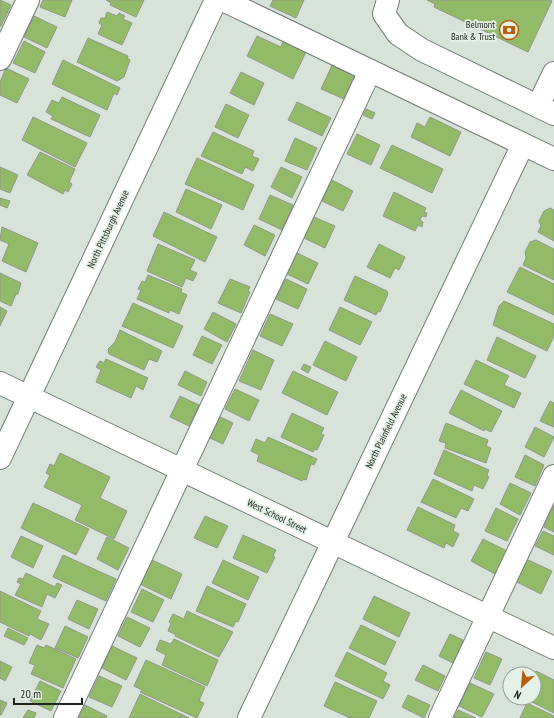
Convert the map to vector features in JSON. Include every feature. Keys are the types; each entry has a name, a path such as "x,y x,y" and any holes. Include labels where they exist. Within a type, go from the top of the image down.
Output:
{"street":[{"path":"0,59 28,0"},
{"name":"North Pittsburgh Avenue","path":"0,458 216,0"},
{"path":"223,0 554,159"},
{"path":"388,0 384,14 398,34 434,56 546,110 554,73"},
{"path":"65,718 370,71"},
{"name":"North Plainfield Avenue","path":"250,718 332,542 523,144"},
{"name":"West School Street","path":"0,383 554,648"},
{"path":"440,718 554,476"}],"building":[{"path":"0,0 11,5 1,26 0,26"},
{"path":"43,0 72,0 65,17 40,7"},
{"path":"106,0 144,0 136,17 110,5 111,3"},
{"path":"273,0 304,0 296,18 270,6"},
{"name":"Belmont Bank & Trust","path":"427,0 552,1 528,52 434,7 435,4"},
{"path":"107,12 117,16 119,13 125,16 123,19 132,23 122,45 98,34 102,25 99,23 101,18 105,18"},
{"path":"34,16 57,27 47,48 24,37"},
{"path":"257,36 281,47 283,41 306,52 293,79 247,56"},
{"path":"88,38 128,56 127,58 130,60 124,77 117,81 77,62"},
{"path":"24,41 45,52 35,73 13,63"},
{"path":"63,60 120,88 117,95 114,93 107,110 52,84"},
{"path":"334,61 356,71 344,99 321,89"},
{"path":"6,68 29,79 17,103 0,95 0,82"},
{"path":"241,72 264,83 254,105 230,93"},
{"path":"62,97 100,115 90,137 51,119 53,116 46,112 52,100 59,103"},
{"path":"297,102 331,118 322,136 288,120"},
{"path":"226,104 249,115 238,138 215,127"},
{"path":"366,109 375,113 372,119 363,115"},
{"path":"33,117 87,143 75,167 22,140"},
{"path":"430,117 461,132 450,156 411,137 417,123 425,127"},
{"path":"213,132 254,151 252,156 259,159 253,171 245,167 242,174 201,156"},
{"path":"357,134 380,145 371,165 347,154"},
{"path":"295,138 317,148 307,170 285,161"},
{"path":"392,145 443,169 432,193 380,168"},
{"path":"40,152 75,169 69,182 72,184 68,192 65,190 63,194 27,175"},
{"path":"197,158 254,185 243,210 185,184"},
{"path":"0,167 18,175 10,193 0,189"},
{"path":"281,167 302,177 292,198 271,187"},
{"path":"332,180 353,191 343,211 322,201"},
{"path":"186,189 222,205 211,229 176,212"},
{"path":"394,192 426,208 424,212 427,213 426,217 422,216 420,220 423,222 422,227 418,225 415,231 383,216"},
{"path":"270,195 293,205 282,230 259,219"},
{"path":"0,198 10,201 7,208 0,205"},
{"path":"550,208 554,210 554,241 538,232 541,226 539,221 544,211"},
{"path":"164,212 217,237 205,262 153,236"},
{"path":"314,217 335,226 325,248 304,238"},
{"path":"254,225 275,235 265,256 244,245"},
{"path":"2,227 38,243 26,272 2,261 9,244 0,240"},
{"path":"536,240 554,249 554,280 523,265 526,258 525,252 530,242"},
{"path":"158,244 195,260 190,270 197,273 193,281 186,278 182,287 147,271"},
{"path":"379,244 405,257 399,270 395,268 390,278 367,267"},
{"path":"297,253 318,263 308,284 287,274"},
{"path":"520,267 554,284 554,315 507,292"},
{"path":"0,273 21,283 18,294 16,294 11,306 0,301"},
{"path":"148,275 182,289 181,292 187,295 179,314 170,310 169,313 137,299 141,290 138,289 142,281 145,282"},
{"path":"355,276 387,291 388,294 380,312 378,311 376,315 344,300"},
{"path":"230,279 250,287 248,291 250,292 241,313 218,303"},
{"path":"286,279 307,289 298,309 276,299"},
{"path":"504,301 554,324 554,336 547,351 493,325 499,306"},
{"path":"133,303 183,326 173,348 122,326"},
{"path":"0,307 7,311 0,326"},
{"path":"340,307 372,322 360,345 329,330"},
{"path":"213,312 236,324 227,342 204,329"},
{"path":"270,314 293,324 282,346 260,336"},
{"path":"120,330 162,351 157,362 149,359 144,370 109,354 108,349 115,342"},
{"path":"202,336 222,345 212,364 193,355"},
{"path":"497,337 536,356 525,378 487,360"},
{"path":"325,341 357,357 346,381 313,365"},
{"path":"253,350 274,360 261,390 239,381"},
{"path":"106,359 148,378 143,390 136,386 131,398 96,382 101,370 96,367 100,361 104,363"},
{"path":"476,360 509,376 504,385 521,393 514,408 464,384"},
{"path":"304,364 311,367 308,373 301,369"},
{"path":"185,371 207,382 201,396 178,385"},
{"path":"293,371 338,392 327,415 282,393"},
{"path":"235,389 259,400 249,421 225,409"},
{"path":"461,390 502,411 491,432 485,429 484,431 449,413"},
{"path":"180,396 199,405 189,426 170,417"},
{"path":"550,401 554,403 554,427 540,421"},
{"path":"292,413 324,428 321,434 324,435 317,450 315,449 313,452 281,437"},
{"path":"218,416 233,423 223,444 208,437"},
{"path":"446,423 488,440 486,446 491,448 486,463 445,448 446,443 439,441"},
{"path":"535,427 554,437 544,457 525,447"},
{"path":"268,437 317,459 314,465 311,464 306,480 303,479 302,481 257,461 259,455 251,451 256,439 265,443"},
{"path":"444,450 489,470 487,475 489,477 483,489 474,485 472,491 434,474"},
{"path":"60,453 110,477 100,498 127,511 114,539 75,520 82,505 44,487 50,475 46,473 50,464 54,466"},
{"path":"525,455 544,465 535,486 515,477"},
{"path":"433,479 474,499 468,511 461,508 456,518 421,502"},
{"path":"510,483 531,493 520,515 500,504"},
{"path":"33,503 89,529 76,555 21,528"},
{"path":"554,505 554,532 544,527"},
{"path":"418,507 455,525 453,531 459,534 453,547 446,543 444,548 407,530"},
{"path":"496,508 518,519 507,541 485,531"},
{"path":"205,516 228,526 217,548 194,538"},
{"path":"543,531 554,536 554,555 535,546"},
{"path":"243,535 276,550 273,556 275,557 267,573 233,558"},
{"path":"21,536 43,546 33,568 11,557"},
{"path":"107,537 129,548 118,570 97,559"},
{"path":"483,539 507,551 495,574 471,561"},
{"path":"63,555 116,579 106,601 53,577"},
{"path":"526,559 552,571 541,594 515,581"},
{"path":"152,560 182,574 171,599 140,584"},
{"path":"223,560 259,577 248,600 212,583"},
{"path":"26,573 55,587 57,583 62,585 55,598 47,594 42,607 15,595 21,584 17,582 19,578 23,579"},
{"path":"207,586 246,604 238,622 236,621 233,627 196,611"},
{"path":"142,589 164,600 153,622 131,612"},
{"path":"0,591 41,611 37,619 49,624 41,640 0,622"},
{"path":"374,596 410,613 399,637 363,619"},
{"path":"77,600 98,609 89,629 68,619"},
{"path":"187,611 233,632 219,657 175,636 175,634 168,631 171,623 169,622 173,614 184,619"},
{"path":"127,617 150,628 140,647 118,636"},
{"path":"361,625 396,642 385,665 349,648"},
{"path":"65,626 88,637 78,658 55,648"},
{"path":"8,628 28,638 24,645 4,636"},
{"path":"450,634 463,640 453,663 439,656"},
{"path":"174,639 218,660 207,686 162,665 166,655 156,650 160,640 171,644"},
{"path":"37,645 44,648 46,645 76,659 63,688 31,674 35,665 29,663"},
{"path":"112,646 137,658 126,680 102,668"},
{"path":"347,652 387,673 383,681 390,685 383,699 335,676"},
{"path":"486,652 502,659 490,685 474,678"},
{"path":"146,660 205,687 199,701 204,703 197,718 140,692 142,690 134,686"},
{"path":"0,661 12,667 5,681 0,678"},
{"path":"423,665 445,676 438,691 415,680"},
{"path":"542,674 554,680 554,713 540,706 542,706"},
{"path":"99,676 122,686 112,707 89,697"},
{"path":"40,681 61,691 51,711 30,701"},
{"path":"335,682 377,701 369,718 350,718 324,706"},
{"path":"470,683 494,694 482,717 459,706"},
{"path":"140,694 189,718 129,718"},
{"path":"408,695 430,705 424,718 402,707"},
{"path":"0,700 7,703 1,715 0,715"},
{"path":"85,705 107,716 106,718 79,718"},
{"path":"526,706 533,706 554,716 554,718 520,718"},
{"path":"28,710 36,713 34,718 23,718"},
{"path":"458,710 476,718 454,718"}],"place":[{"name":"Belmont Bank & Trust","path":"509,30"}]}
